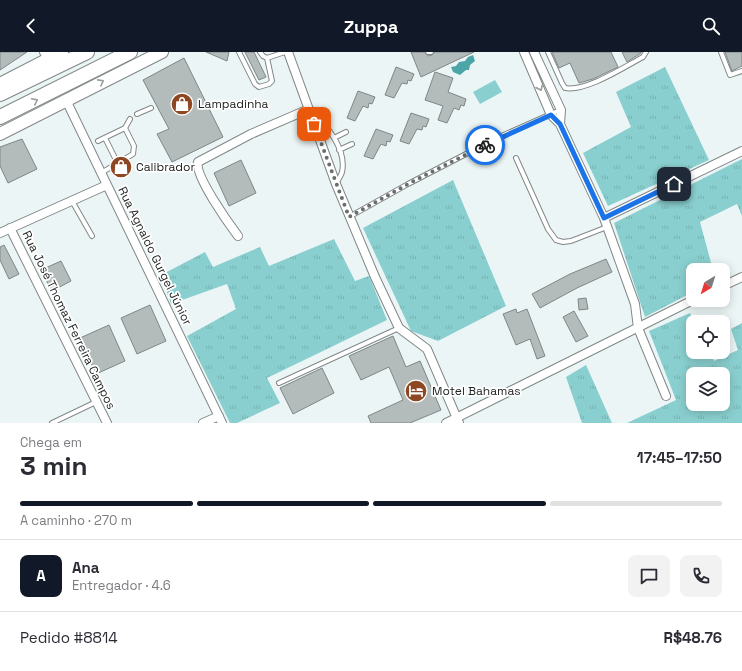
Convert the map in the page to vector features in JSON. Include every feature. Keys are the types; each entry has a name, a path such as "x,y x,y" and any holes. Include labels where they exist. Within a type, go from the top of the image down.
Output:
{"highway":[{"path":"0,94 87,52"},
{"path":"0,117 130,52"}],"main road":[{"path":"0,84 46,56 62,52"},
{"path":"0,134 162,52"}],"street":[{"path":"286,52 349,217 399,328 427,349 458,420"},
{"path":"524,52 551,115 560,124 604,218 635,304 638,328 666,396"},
{"path":"534,52 561,110 560,124"},
{"name":"Rua Agnaldo Gurgel Júnior","path":"66,100 221,419"},
{"path":"238,236 219,210 198,170 198,162 251,134 309,109"},
{"path":"604,218 742,151"},
{"path":"0,233 107,185"},
{"name":"Rua José Thomaz Ferreira Campos","path":"10,228 107,423"},
{"path":"730,283 742,277"},
{"path":"446,423 458,420 686,304"},
{"path":"203,423 221,419"}],"lane":[{"path":"239,52 255,84 259,87 269,84 272,81 267,58 260,52"},
{"path":"267,58 286,52"},
{"path":"548,52 565,88 573,89 590,84 643,57 646,52"},
{"path":"721,52 730,75 742,71"},
{"path":"138,114 151,108"},
{"path":"309,109 326,127 334,138 339,150 343,165 342,174 336,184"},
{"path":"349,217 408,184 497,138 561,110"},
{"path":"98,141 125,128 130,120"},
{"path":"101,173 130,157 134,151 134,146 125,128"},
{"path":"334,138 346,132"},
{"path":"105,138 118,164"},
{"path":"339,150 352,144"},
{"path":"516,158 548,229 556,240 563,242 571,240 607,227"},
{"path":"72,200 92,236"},
{"path":"279,383 399,328"},
{"path":"52,423 96,402"}],"green space":[{"path":"665,67 709,160 608,206 583,153 631,127 616,92"},
{"path":"495,80 502,92 480,104 473,92"},
{"path":"742,159 742,216 737,204 700,222 711,263 686,263 686,296 645,317 614,223"},
{"path":"453,180 506,306 438,341 411,331 363,228"},
{"path":"334,239 355,281 369,276 387,320 267,378 280,403 237,423 230,423 187,336 236,309 227,284 171,304 161,275 205,252 213,267 260,247 269,266"},
{"path":"690,313 691,315 686,315 686,359 713,359 714,361 718,359 730,359 730,354 738,350 731,329 742,323 742,423 627,423 676,400 649,331"},
{"path":"586,365 612,423 582,423 566,377"}],"shaded area":[{"path":"473,55 475,61 470,65 469,70 466,70 460,75 453,72 451,67 456,66 459,62 465,61 468,57"}],"building":[{"path":"0,52 27,52 0,70"},
{"path":"206,52 229,52 227,61"},
{"path":"245,52 254,52 266,77 259,80"},
{"path":"411,52 425,52 428,56 432,55 434,52 474,52 421,77"},
{"path":"552,52 611,52 618,67 593,79 579,83 570,63 559,68"},
{"path":"622,52 641,52 641,53 627,62"},
{"path":"725,52 742,52 742,66 732,71"},
{"name":"Lampadinha","path":"184,58 223,137 172,162 157,134 169,129 143,80"},
{"path":"396,67 414,74 411,81 408,80 407,84 402,83 394,98 385,95"},
{"path":"435,72 453,78 448,92 466,99 464,106 461,105 459,110 454,108 447,123 438,120 443,106 425,100"},
{"path":"358,91 375,97 372,104 369,103 368,108 363,106 355,121 347,118"},
{"path":"411,113 429,119 426,127 423,126 422,130 417,129 409,144 400,141"},
{"path":"376,129 393,135 390,142 387,141 386,146 381,144 373,159 364,156"},
{"path":"22,139 37,169 8,183 0,166 0,147"},
{"path":"241,160 256,193 229,206 214,173"},
{"path":"4,245 19,274 9,279 0,260 0,247"},
{"path":"606,259 612,272 577,288 540,308 532,294 570,274"},
{"path":"61,261 71,281 52,291 41,270"},
{"path":"586,298 588,309 579,310 578,299"},
{"path":"150,305 166,341 137,354 121,318"},
{"path":"516,309 517,313 527,309 545,356 537,359 530,339 516,345 503,314"},
{"path":"574,311 588,336 576,342 563,317"},
{"path":"109,325 125,361 96,374 80,338"},
{"path":"393,336 406,367 420,361 441,410 410,423 371,423 368,416 403,400 389,367 361,380 349,356"},
{"path":"322,368 334,393 293,414 280,388"}],"way so far":[{"path":"314,124 349,217 408,184 485,145"}],"place":[{"name":"Lampadinha","path":"182,104"},
{"name":"Calibrador","path":"121,167"},
{"name":"Motel Bahamas","path":"416,391"}],"route":[{"path":"485,145 497,138 551,115 560,124 604,218 674,184"}]}
